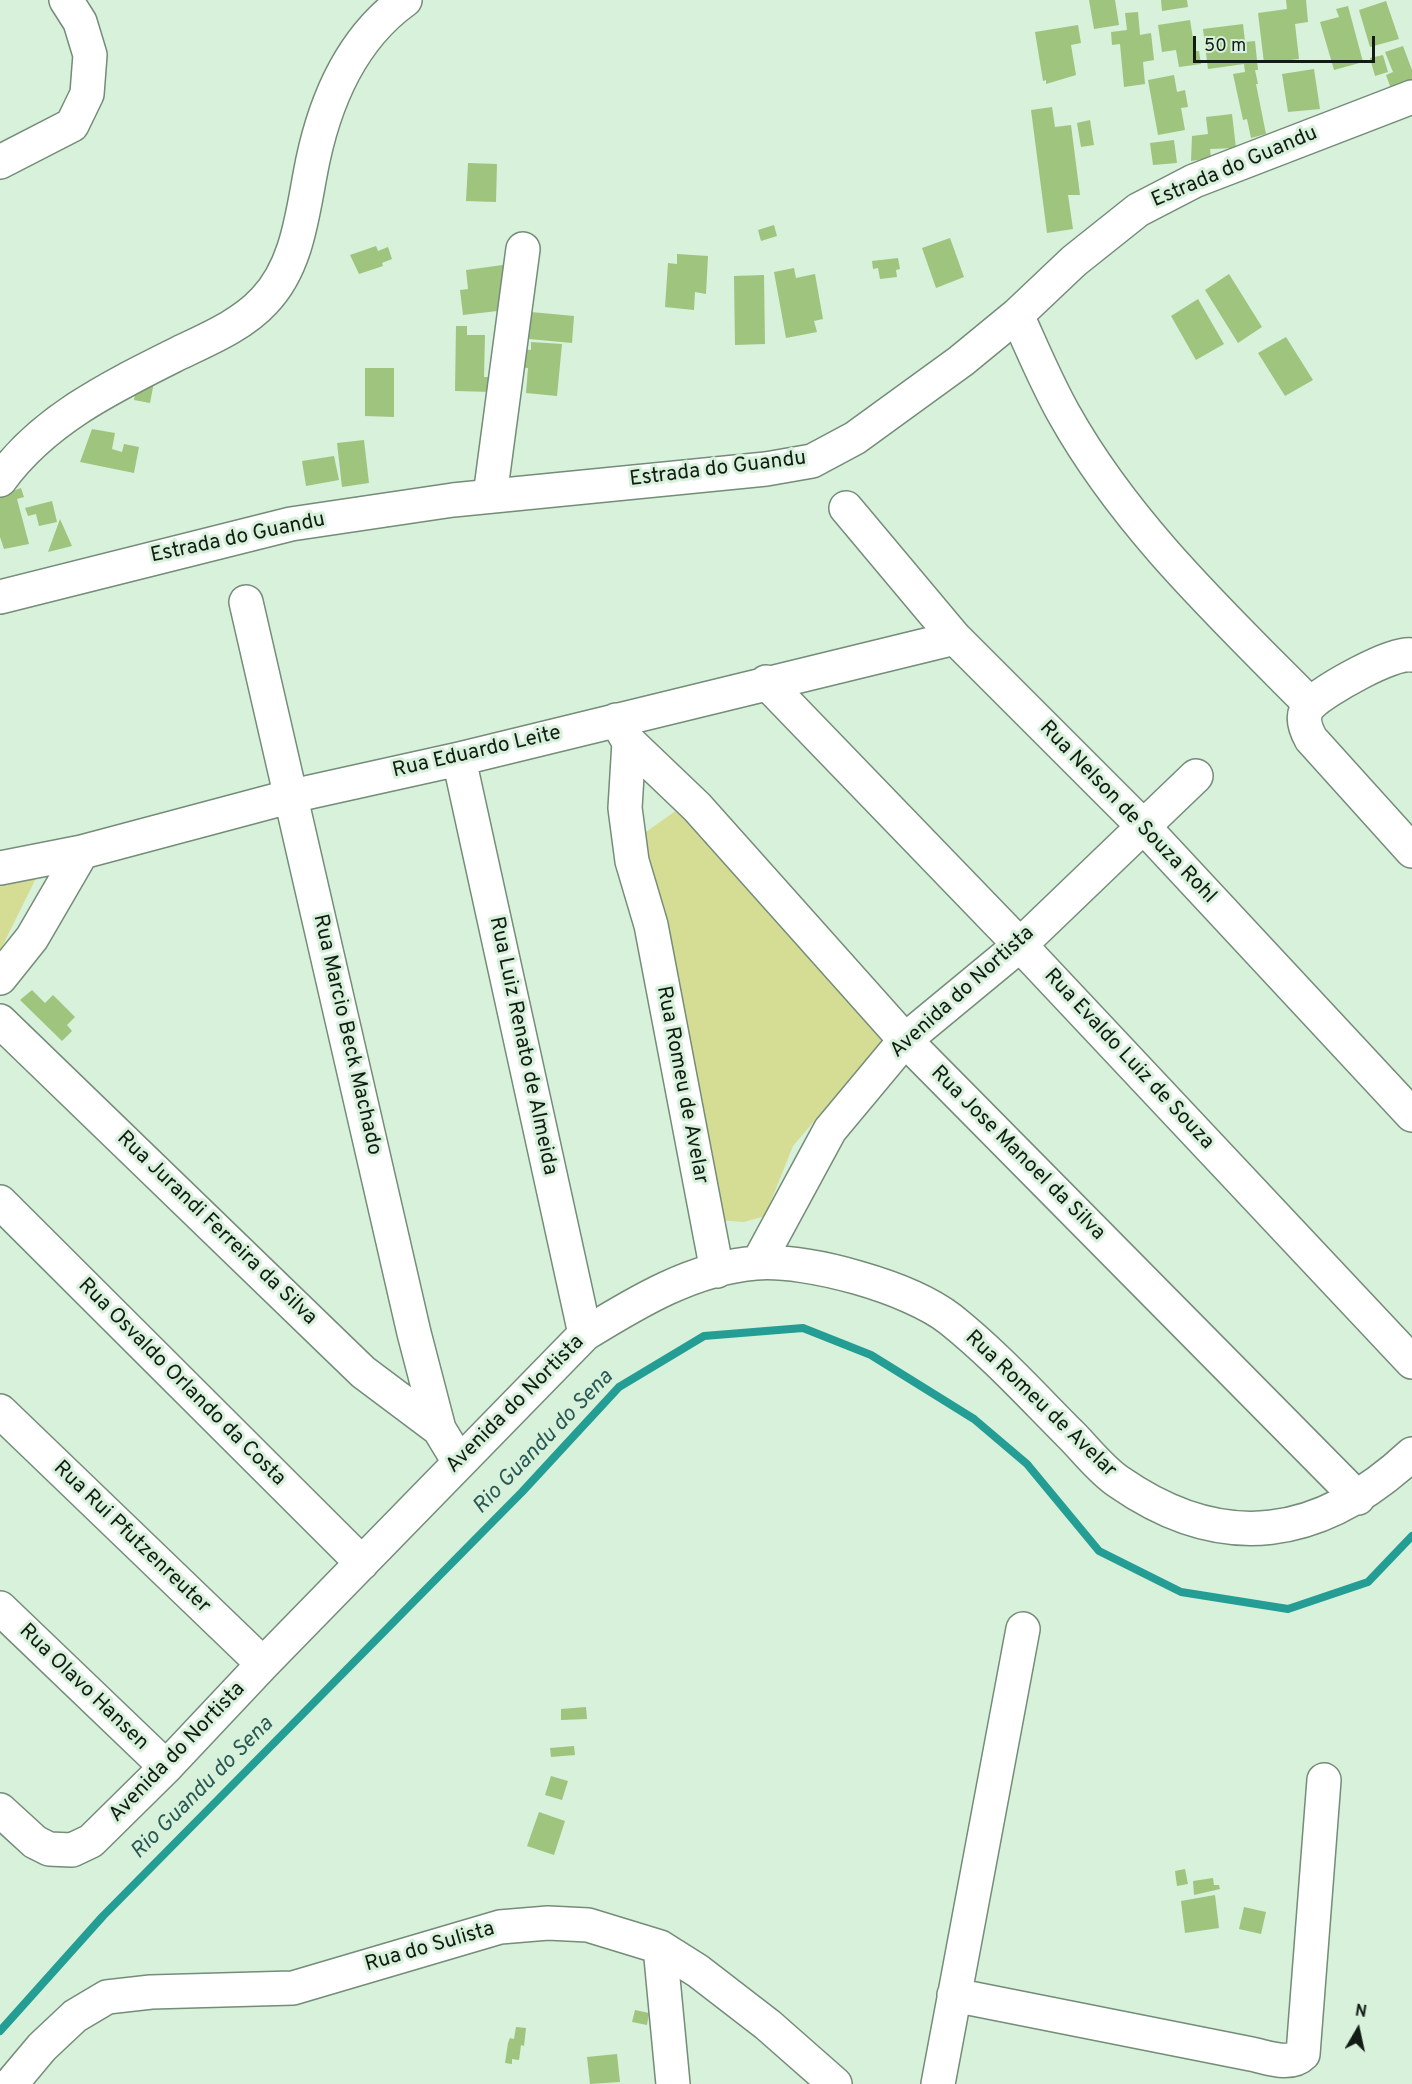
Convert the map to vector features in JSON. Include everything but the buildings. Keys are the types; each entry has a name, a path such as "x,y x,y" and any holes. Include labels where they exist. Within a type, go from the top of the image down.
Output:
{"street":[{"path":"0,162 72,124 87,94 90,55 80,22 66,0"},
{"path":"0,480 15,460 99,393 236,324 264,301 283,274 300,230 310,172 327,108 351,57 386,14 405,0"},
{"name":"Estrada do Guandu","path":"0,597 291,524 490,496 766,469 812,461 855,438 961,361 1017,315 1074,261 1138,210 1194,181 1412,97"},
{"path":"490,496 523,249"},
{"path":"1017,315 1064,414 1118,495 1177,568 1310,704"},
{"name":"Rua Nelson de Souza Rohl","path":"846,508 955,638 1142,825 1412,1115"},
{"name":"Rua Marcio Beck Machado","path":"246,602 414,1333 439,1429 459,1462"},
{"name":"Rua Eduardo Leite","path":"0,868 82,852 292,795 459,759 622,731 766,682 955,638"},
{"path":"1412,655 1396,656 1381,661 1310,704 1304,718 1304,728 1311,739 1412,851"},
{"name":"Rua Evaldo Luiz de Souza","path":"766,682 1020,945 1412,1362"},
{"name":"Rua Romeu de Avelar","path":"622,731 625,808 632,861 651,925 717,1270"},
{"name":"Rua Jose Manoel da Silva","path":"622,731 697,807 905,1040 1358,1498"},
{"name":"Rua Luiz Renato de Almeida","path":"459,759 585,1334"},
{"name":"Avenida do Nortista","path":"7,1817 35,1842 49,1849 72,1850 92,1840 166,1767 262,1664 585,1334 635,1303 717,1270 758,1263 830,1130 905,1040 1020,945 1142,825 1196,776"},
{"path":"0,978 32,938 82,852"},
{"name":"Rua Jurandi Ferreira da Silva","path":"0,1021 363,1372 439,1429"},
{"name":"Rua Osvaldo Orlando da Costa","path":"0,1202 362,1563"},
{"name":"Rua Romeu de Avelar","path":"758,1263 824,1270 896,1289 949,1318 996,1360 1117,1481 1164,1508 1202,1524 1251,1530 1307,1521 1358,1498 1412,1454"},
{"name":"Rua Rui Pfutzenreuter","path":"0,1411 262,1664"},
{"name":"Rua Olavo Hansen","path":"0,1608 166,1767"},
{"path":"938,2084 1023,1629"},
{"path":"954,1995 1261,2056 1289,2061 1297,2059 1303,2054 1324,1780"},
{"name":"Rua do Sulista","path":"11,2084 42,2047 75,2016 107,1997 151,1992 293,1988 500,1927 548,1923 588,1925 660,1947 698,1971 768,2025 835,2084"},
{"path":"660,1947 673,2084"}],"green space":[{"path":"681,807 887,1035 793,1146 765,1216 744,1222 716,1220 639,837"},
{"path":"41,868 0,951 0,877"}],"waterway":[{"name":"Rio Guandu do Sena","path":"0,2031 103,1916 522,1492 619,1387 704,1336 803,1328 871,1355 974,1419 1027,1464 1099,1551 1181,1592 1288,1609 1368,1582 1412,1536"}]}
